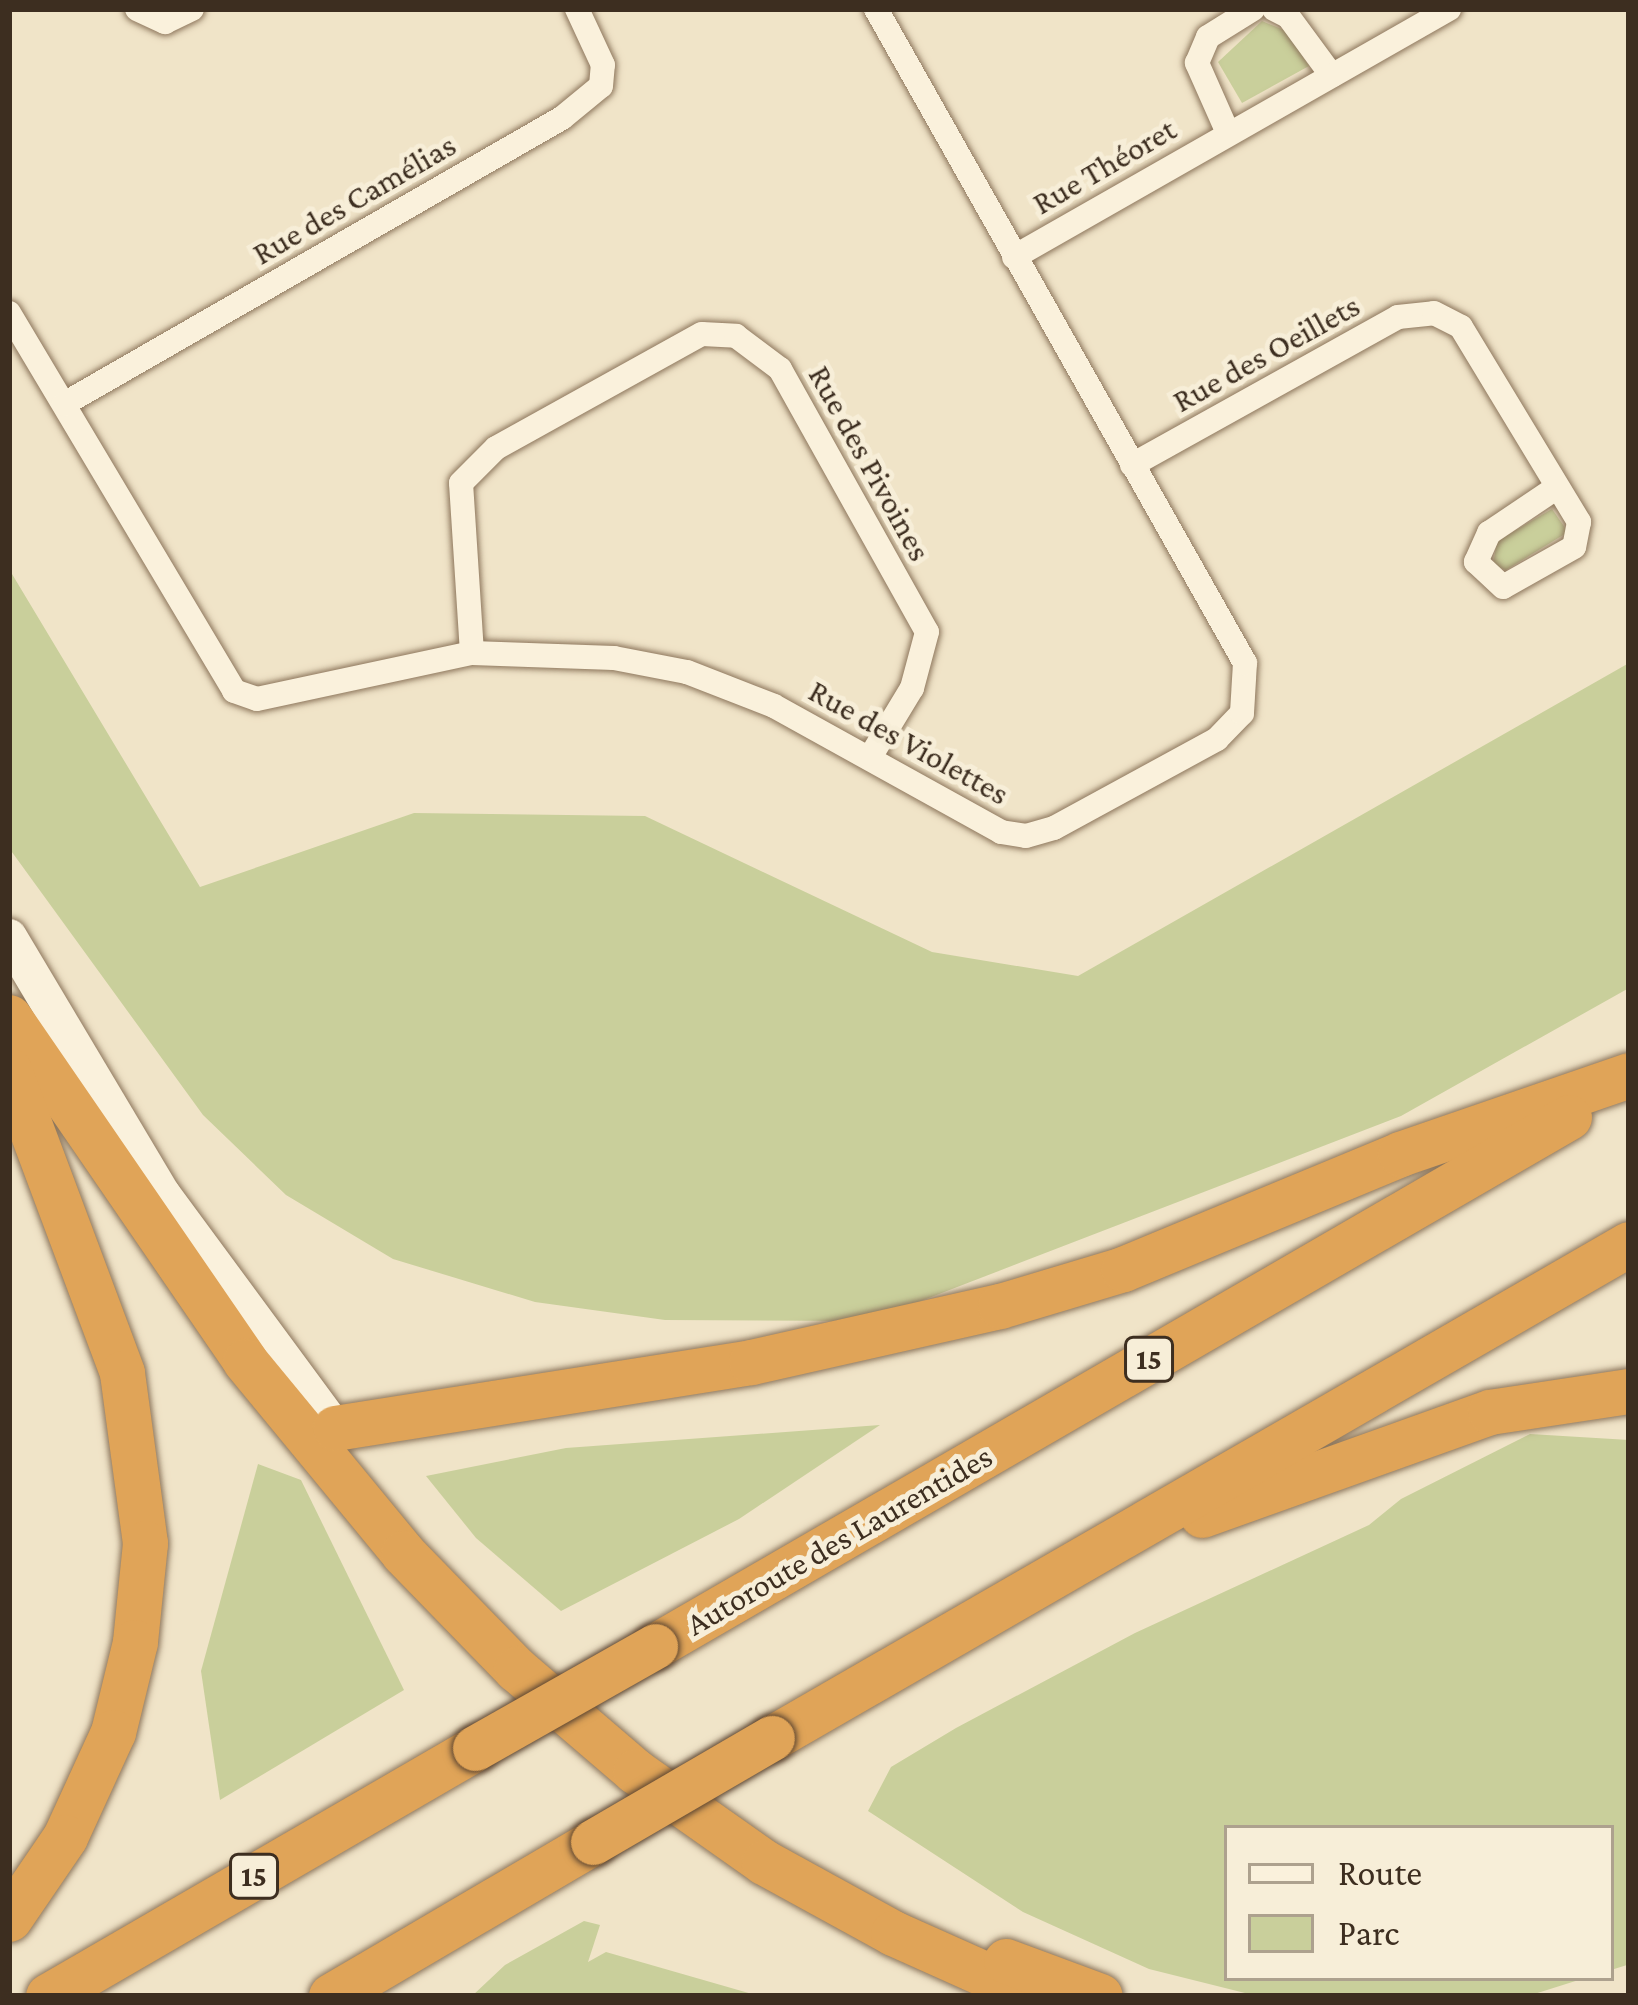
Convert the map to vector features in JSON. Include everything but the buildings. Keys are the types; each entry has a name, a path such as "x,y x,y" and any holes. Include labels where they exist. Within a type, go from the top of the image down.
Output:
{"highway":[{"path":"9,1017 256,1375 403,1553 516,1669 622,1761 764,1862 893,1934 1034,1996"},
{"path":"9,1070 117,1355 136,1438 145,1543 135,1642 113,1732 65,1837 9,1919"},
{"path":"335,1428 752,1362 1000,1306 1142,1262 1400,1154 1629,1079"},
{"name":"Autoroute des Laurentides","path":"48,1996 1629,1079"},
{"path":"331,1996 1629,1244"},
{"path":"1114,1544 1474,1417 1629,1390"},
{"path":"335,1428 485,1603 682,1777 879,1902 1100,1996"}],"main road":[{"path":"9,937 163,1195 335,1428"}],"street":[{"path":"137,9 165,22 192,9"},
{"name":"Rue des Camélias","path":"64,404 562,118 601,86 603,65 577,9"},
{"name":"Rue des Violettes","path":"9,314 234,691 256,699 472,653 614,658 688,672 872,754 955,808 1026,836 1217,739 1242,713 1245,663 876,9"},
{"name":"Rue Théoret","path":"1228,133 1196,63 1208,37 1253,9"},
{"path":"1274,9 1288,16 1332,76"},
{"name":"Rue Théoret","path":"1014,257 1449,9"},
{"name":"Rue des Oeillets","path":"1132,465 1398,317 1434,313 1461,327 1556,488"},
{"name":"Rue des Pivoines","path":"472,653 461,484 496,448 702,334 736,336 780,369 927,632 912,688 872,754"}],"green space":[{"path":"1262,21 1286,31 1309,66 1242,103 1218,62"},
{"path":"1552,509 1568,532 1506,570 1493,565 1497,541"},
{"path":"9,569 200,887 414,813 645,816 932,952 1078,976 1629,663 1629,988 1401,1116 869,1321 665,1320 535,1302 393,1259 286,1195 203,1115 9,848"},
{"path":"880,1425 739,1519 561,1611 476,1538 426,1476 566,1448"},
{"path":"1530,1434 1629,1440 1627,1965 1614,1969 1614,1825 1224,1825 1224,1981 1576,1981 1528,1996 1257,1996 1149,1969 1023,1912 868,1811 891,1767 956,1728 1135,1633 1369,1525 1401,1499"},
{"path":"258,1464 301,1480 404,1690 220,1800 201,1671"},
{"path":"584,1921 600,1925 588,1962 606,1952 759,1996 472,1996 505,1965"}]}
